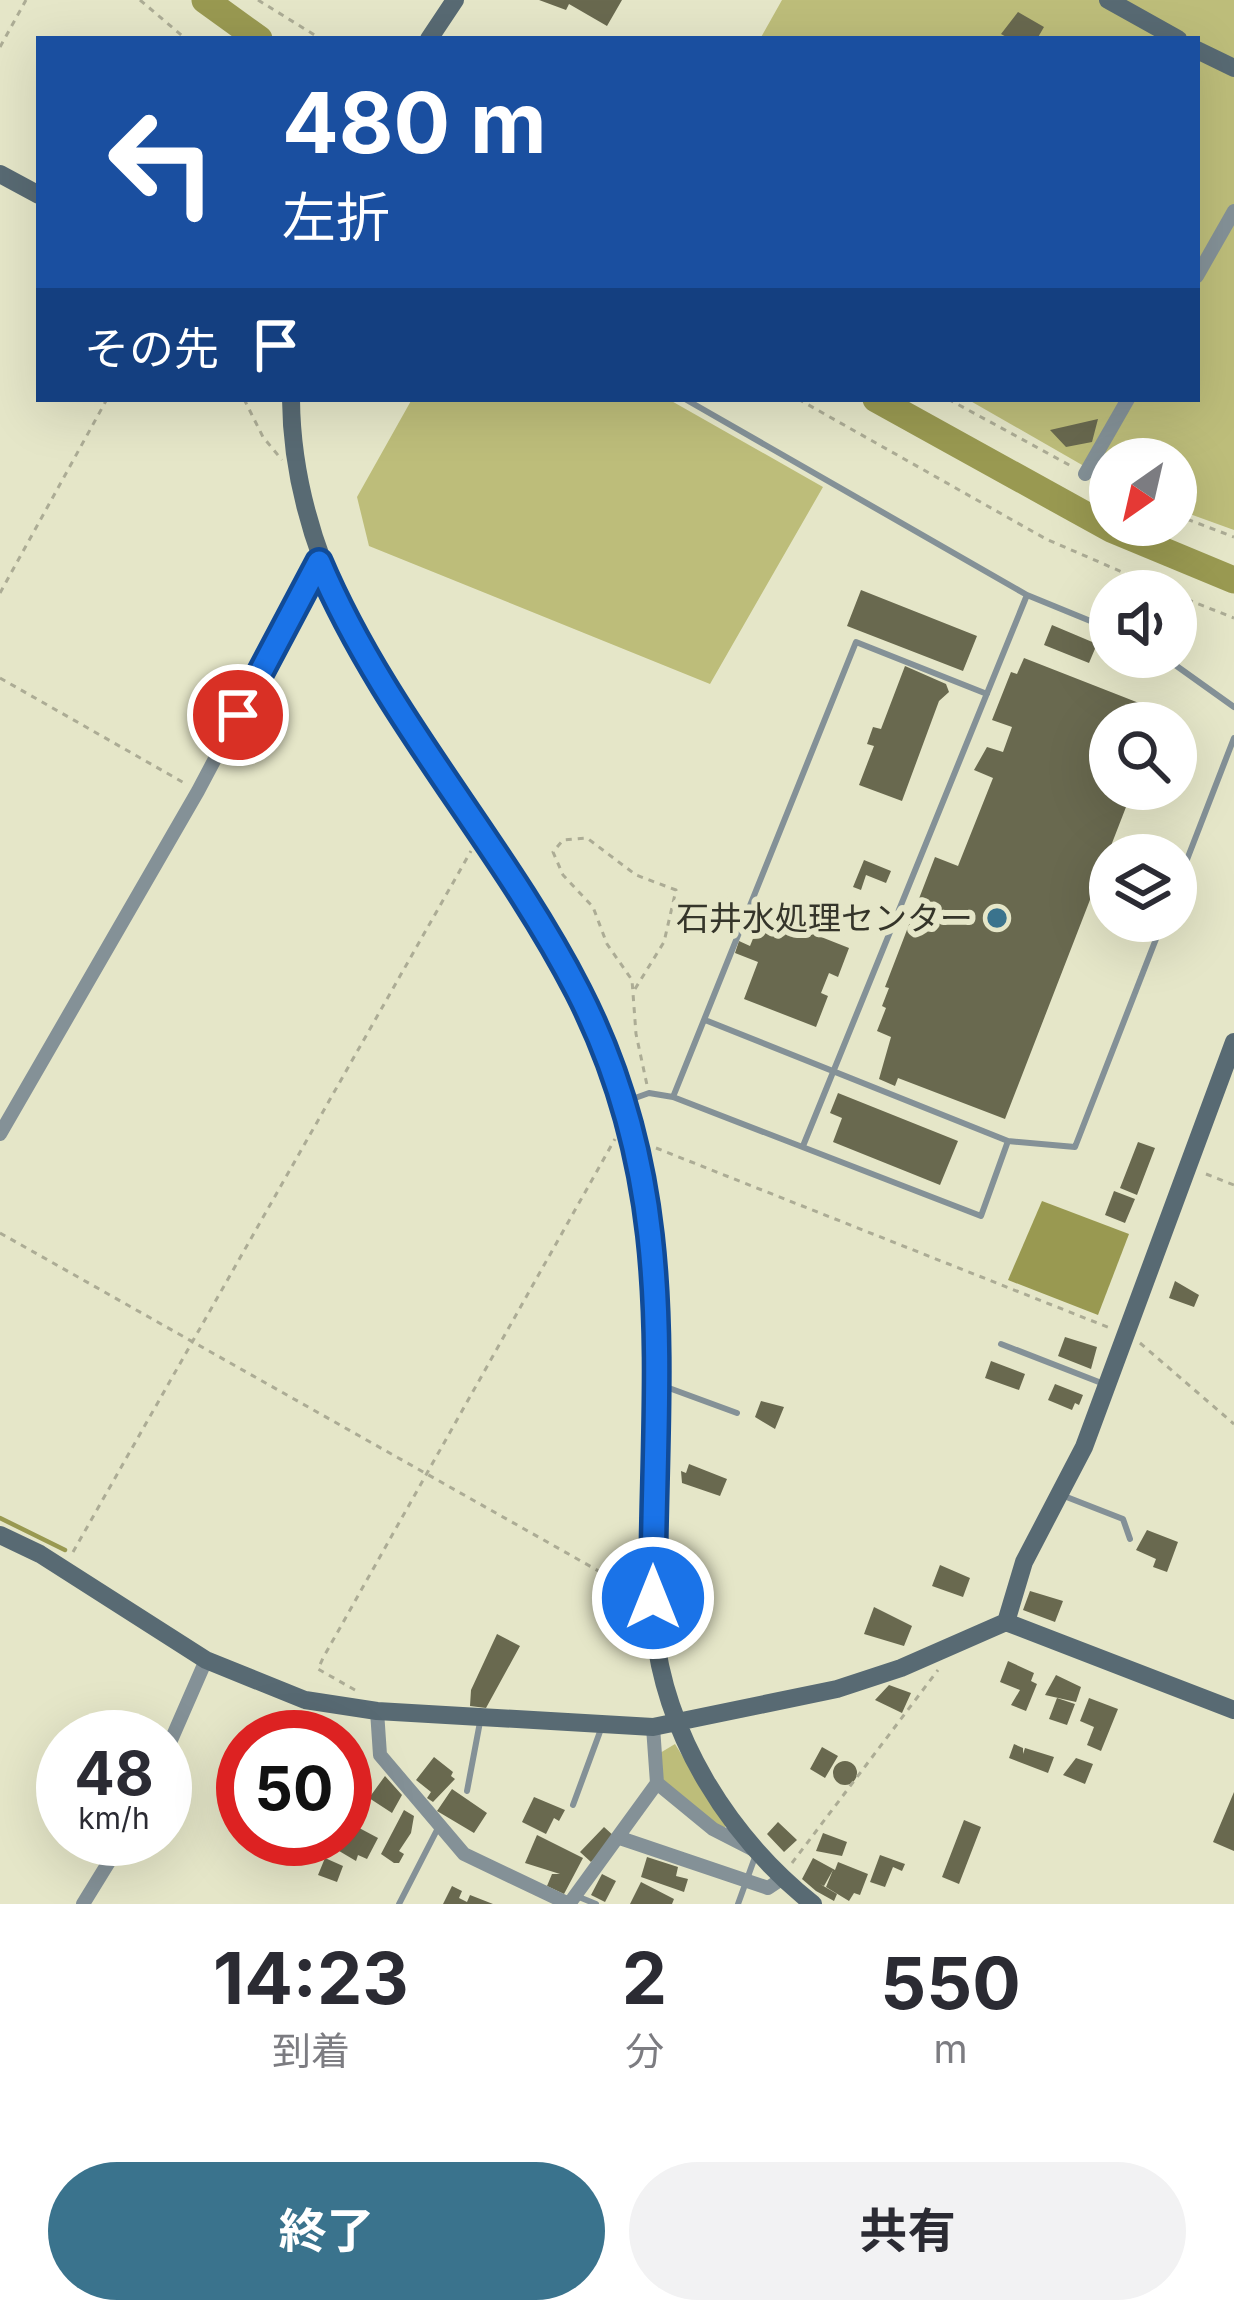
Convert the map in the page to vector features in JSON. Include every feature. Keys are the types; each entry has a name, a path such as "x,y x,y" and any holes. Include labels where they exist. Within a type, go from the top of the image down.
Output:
{"street":[{"path":"432,36 455,0"},
{"path":"1108,0 1173,36"},
{"path":"1200,51 1234,68"},
{"path":"0,174 36,193"},
{"path":"1200,271 1234,211"},
{"path":"291,402 297,473 319,562 371,663 577,989 626,1108 656,1263 653,1598 661,1668 676,1722 725,1811 782,1878 812,1904"},
{"path":"1085,474 1126,402"},
{"path":"0,1134 198,791 319,562"},
{"path":"1006,1622 1024,1562 1084,1447 1234,1042"},
{"path":"0,1535 63,1569 206,1660 304,1700 377,1712 653,1727 837,1689 1006,1622 1234,1710"},
{"path":"184,1710 206,1660"},
{"path":"377,1712 380,1756 464,1854 571,1901 657,1783 653,1727"},
{"path":"657,1783 713,1829 757,1851"},
{"path":"620,1838 768,1888 782,1878"},
{"path":"83,1904 106,1866"}],"lane":[{"path":"690,402 1027,595 1089,620"},
{"path":"803,1146 1027,595"},
{"path":"673,1097 856,642 986,694"},
{"path":"1193,678 1234,707"},
{"path":"1197,834 1234,739"},
{"path":"704,1020 1008,1141 1075,1147 1155,942"},
{"path":"626,1108 650,1093 673,1097 981,1216 1008,1141"},
{"path":"1001,1344 1106,1384"},
{"path":"658,1384 737,1413"},
{"path":"1060,1494 1124,1519 1130,1539"},
{"path":"467,1791 481,1719"},
{"path":"573,1805 602,1726"},
{"path":"399,1904 438,1828"},
{"path":"738,1904 757,1851"},
{"path":"571,1901 596,1904"}],"path":[{"path":"0,47 26,0"},
{"path":"140,0 182,36"},
{"path":"258,0 316,36"},
{"path":"0,593 105,402"},
{"path":"246,402 263,437 297,473"},
{"path":"803,402 1046,539 1118,570"},
{"path":"953,402 1085,474"},
{"path":"1197,522 1234,537"},
{"path":"1197,603 1234,618"},
{"path":"0,678 198,791"},
{"path":"63,1569 481,834"},
{"path":"635,989 664,942 676,890 636,875 586,838 563,840 554,852 556,865 593,907 607,944 635,989 636,1034 650,1093"},
{"path":"355,1689 318,1669 626,1108"},
{"path":"636,1141 1124,1334 1234,1424"},
{"path":"1188,1166 1234,1185"},
{"path":"0,1233 653,1598"},
{"path":"782,1878 955,1643"}],"shaded area":[{"path":"782,0 1234,0 1234,530 1197,517 1197,438 1089,438 1089,469 972,402 1200,402 1200,36 762,36"},
{"path":"410,402 673,402 823,487 710,684 369,546 357,497"},
{"path":"1042,1201 1129,1234 1098,1315 1008,1280"},
{"path":"675,1744 726,1826 722,1829 661,1779 660,1753"}],"building":[{"path":"539,0 622,0 607,26 569,4 566,10"},
{"path":"1018,12 1044,27 1039,36 1001,34"},
{"path":"1098,419 1089,443 1066,447 1050,430"},
{"path":"861,590 977,636 963,671 847,626"},
{"path":"1052,625 1089,641 1089,663 1044,645"},
{"name":"石井水処理センター","path":"1024,658 1136,702 1089,702 1089,810 1125,810 1116,834 1089,834 1089,902 1005,1119 898,1078 895,1086 879,1079 891,1037 877,1031 886,1008 882,1006 889,988 885,987 935,857 958,866 993,778 974,770 987,747 1003,752 1012,727 992,720 1011,672 1017,674"},
{"path":"905,666 946,684 949,692 939,701 902,801 859,785 874,746 867,744 873,727 881,729"},
{"path":"864,860 891,871 886,883 866,875 861,890 853,887"},
{"path":"763,914 849,948 838,977 829,973 821,993 828,996 816,1027 744,999 758,962 735,953 739,941 750,946"},
{"path":"838,1093 958,1141 940,1185 833,1142 842,1118 830,1113"},
{"path":"1138,1142 1155,1148 1137,1195 1120,1188"},
{"path":"1114,1191 1135,1199 1125,1223 1105,1215"},
{"path":"1175,1281 1199,1295 1194,1307 1169,1298"},
{"path":"1065,1337 1097,1347 1091,1369 1058,1356"},
{"path":"991,1361 1025,1374 1019,1390 985,1378"},
{"path":"1055,1384 1083,1395 1079,1405 1075,1403 1072,1410 1048,1400"},
{"path":"761,1401 784,1407 775,1429 755,1417"},
{"path":"689,1464 727,1479 720,1496 682,1483 681,1471 686,1473"},
{"path":"1147,1530 1178,1542 1167,1572 1153,1567 1156,1559 1136,1550"},
{"path":"940,1565 970,1578 963,1597 932,1586"},
{"path":"1030,1591 1063,1601 1055,1622 1023,1610"},
{"path":"874,1607 912,1626 904,1646 864,1634"},
{"path":"497,1634 520,1646 486,1708 470,1706 471,1690"},
{"path":"1008,1661 1034,1673 1031,1681 1037,1684 1026,1711 1011,1705 1020,1690 1000,1682"},
{"path":"1056,1675 1081,1687 1076,1702 1045,1695"},
{"path":"889,1685 911,1693 902,1713 875,1700"},
{"path":"1057,1698 1075,1704 1067,1725 1049,1719"},
{"path":"1089,1698 1118,1709 1101,1751 1087,1745 1094,1727 1080,1721"},
{"path":"1014,1744 1023,1748 1023,1754 1025,1748 1054,1757 1048,1773 1009,1758"},
{"path":"822,1747 838,1756 825,1778 810,1769"},
{"path":"434,1757 455,1779 433,1802 427,1798 431,1792 416,1780"},
{"path":"1076,1758 1093,1764 1085,1784 1063,1775"},
{"path":"845,1761 857,1773 845,1785 833,1773"},
{"path":"385,1776 402,1795 392,1813 372,1800"},
{"path":"452,1789 487,1813 474,1833 437,1811"},
{"path":"1234,1792 1234,1851 1213,1842"},
{"path":"534,1797 565,1810 559,1821 554,1818 546,1834 522,1822"},
{"path":"404,1810 414,1816 411,1833 399,1851 404,1854 399,1863 394,1863 381,1854"},
{"path":"964,1820 981,1827 959,1884 942,1877"},
{"path":"778,1822 797,1840 784,1852 767,1834"},
{"path":"604,1827 615,1837 591,1862 580,1852"},
{"path":"823,1833 847,1842 842,1856 816,1851"},
{"path":"537,1835 583,1858 564,1894 547,1886 552,1874 560,1874 525,1863"},
{"path":"880,1855 905,1864 902,1871 893,1867 885,1887 870,1882"},
{"path":"647,1857 678,1867 676,1876 688,1879 684,1892 641,1877"},
{"path":"813,1858 835,1870 838,1862 868,1874 860,1895 854,1893 849,1901 826,1887 833,1870 824,1886 820,1884 837,1894 834,1901 816,1891 802,1879"},
{"path":"322,1866 343,1866 337,1882 318,1875"},
{"path":"602,1874 616,1881 605,1902 591,1895"},
{"path":"641,1882 674,1899 672,1904 630,1904"},
{"path":"452,1886 462,1891 459,1898 467,1902 470,1895 493,1904 443,1904"}],"waterway":[{"path":"205,0 255,36"},
{"path":"881,402 1111,529 1234,580"},
{"path":"0,1518 65,1550"}],"place":[{"name":"石井水処理センター","path":"997,918"}],"route":[{"path":"238,715 319,562 337,605 371,663 577,989 629,1115 656,1263 653,1598"}]}
